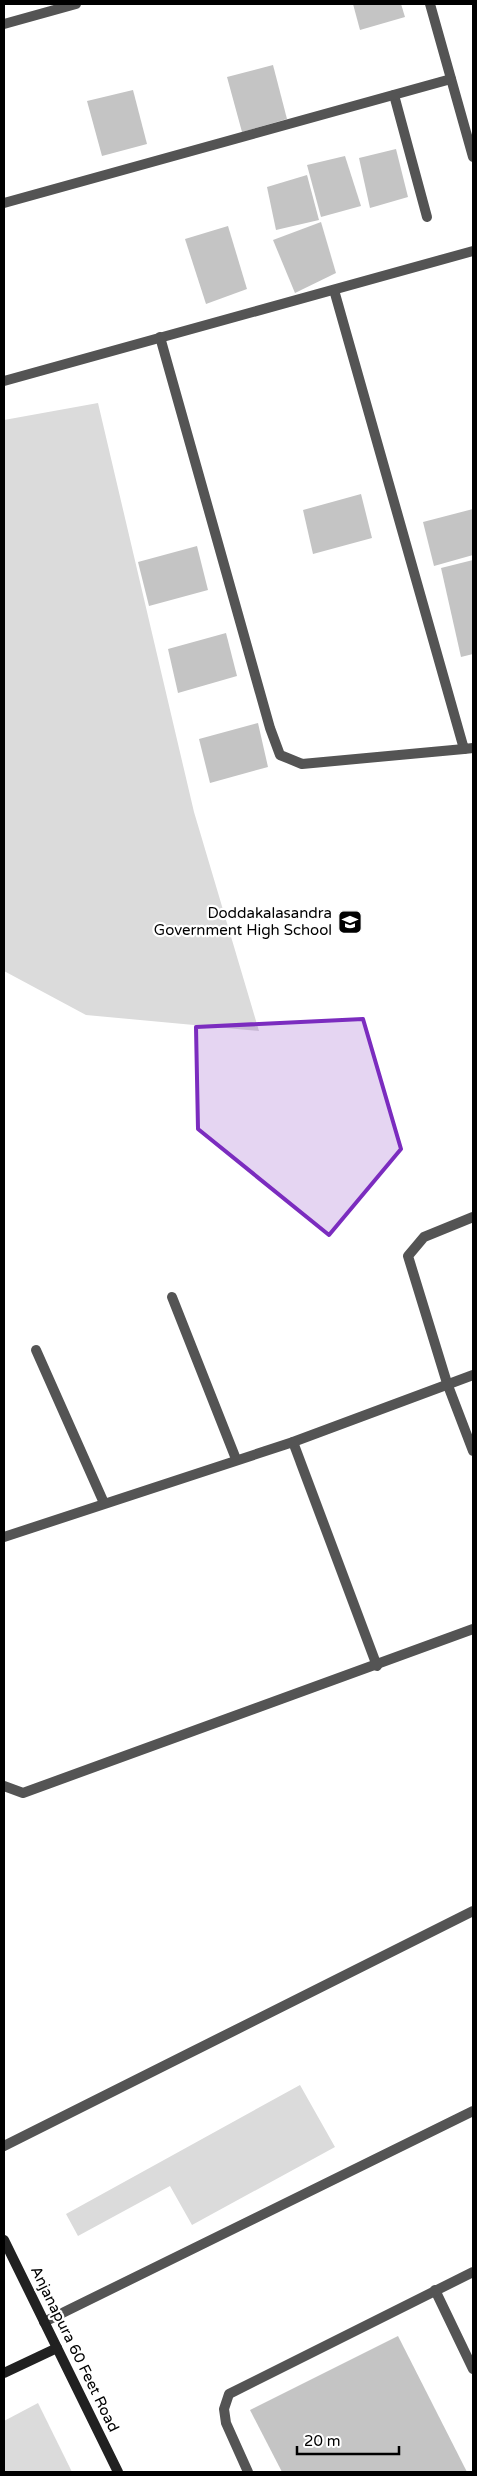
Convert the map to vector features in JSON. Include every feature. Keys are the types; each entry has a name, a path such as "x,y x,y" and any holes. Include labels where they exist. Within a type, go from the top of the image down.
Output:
{"street":[{"path":"4,24 76,4"},
{"path":"430,4 473,157"},
{"path":"4,202 452,79"},
{"path":"394,95 427,217"},
{"path":"4,381 473,251"},
{"path":"160,338 270,728 280,755 302,764 469,749 334,290"},
{"path":"473,1217 424,1237 408,1256 447,1383 473,1451"},
{"path":"172,1297 236,1459"},
{"path":"36,1350 104,1503"},
{"path":"4,1537 236,1459 293,1442 447,1383 473,1375"},
{"path":"293,1442 377,1666"},
{"path":"4,1786 23,1793 377,1666 473,1629"},
{"path":"4,2146 473,1911"},
{"path":"44,2322 473,2111"},
{"name":"Anjanapura 60 Feet Road","path":"4,2240 118,2472"},
{"path":"248,2472 226,2423 224,2409 229,2394 473,2272"},
{"path":"435,2290 473,2369"},
{"path":"4,2373 57,2348"}],"highlighted area":[{"path":"363,1019 401,1149 329,1235 198,1129 196,1027"}],"shaded area":[{"path":"98,403 194,812 259,1031 86,1015 4,971 4,420"},
{"path":"300,2085 335,2147 192,2225 170,2186 78,2236 66,2214"},
{"path":"38,2403 72,2472 4,2472 4,2421"}],"building":[{"path":"353,4 401,4 405,17 360,30"},
{"path":"273,65 287,119 242,132 227,77"},
{"path":"133,90 147,144 102,156 87,101"},
{"path":"396,149 408,197 370,208 359,158"},
{"path":"345,156 361,206 321,217 307,165"},
{"path":"307,175 319,220 276,230 267,187"},
{"path":"321,222 336,273 295,293 273,240"},
{"path":"228,226 247,289 206,304 185,239"},
{"path":"361,494 372,538 313,554 303,510"},
{"path":"473,509 473,555 434,566 423,522"},
{"path":"197,546 208,590 149,606 138,562"},
{"path":"473,560 473,654 461,657 441,568"},
{"path":"226,633 237,676 178,693 168,649"},
{"path":"258,723 268,767 210,783 199,739"},
{"path":"398,2336 467,2472 282,2472 250,2410"}],"place":[{"name":"Doddakalasandra Government High School","path":"350,922"}]}
